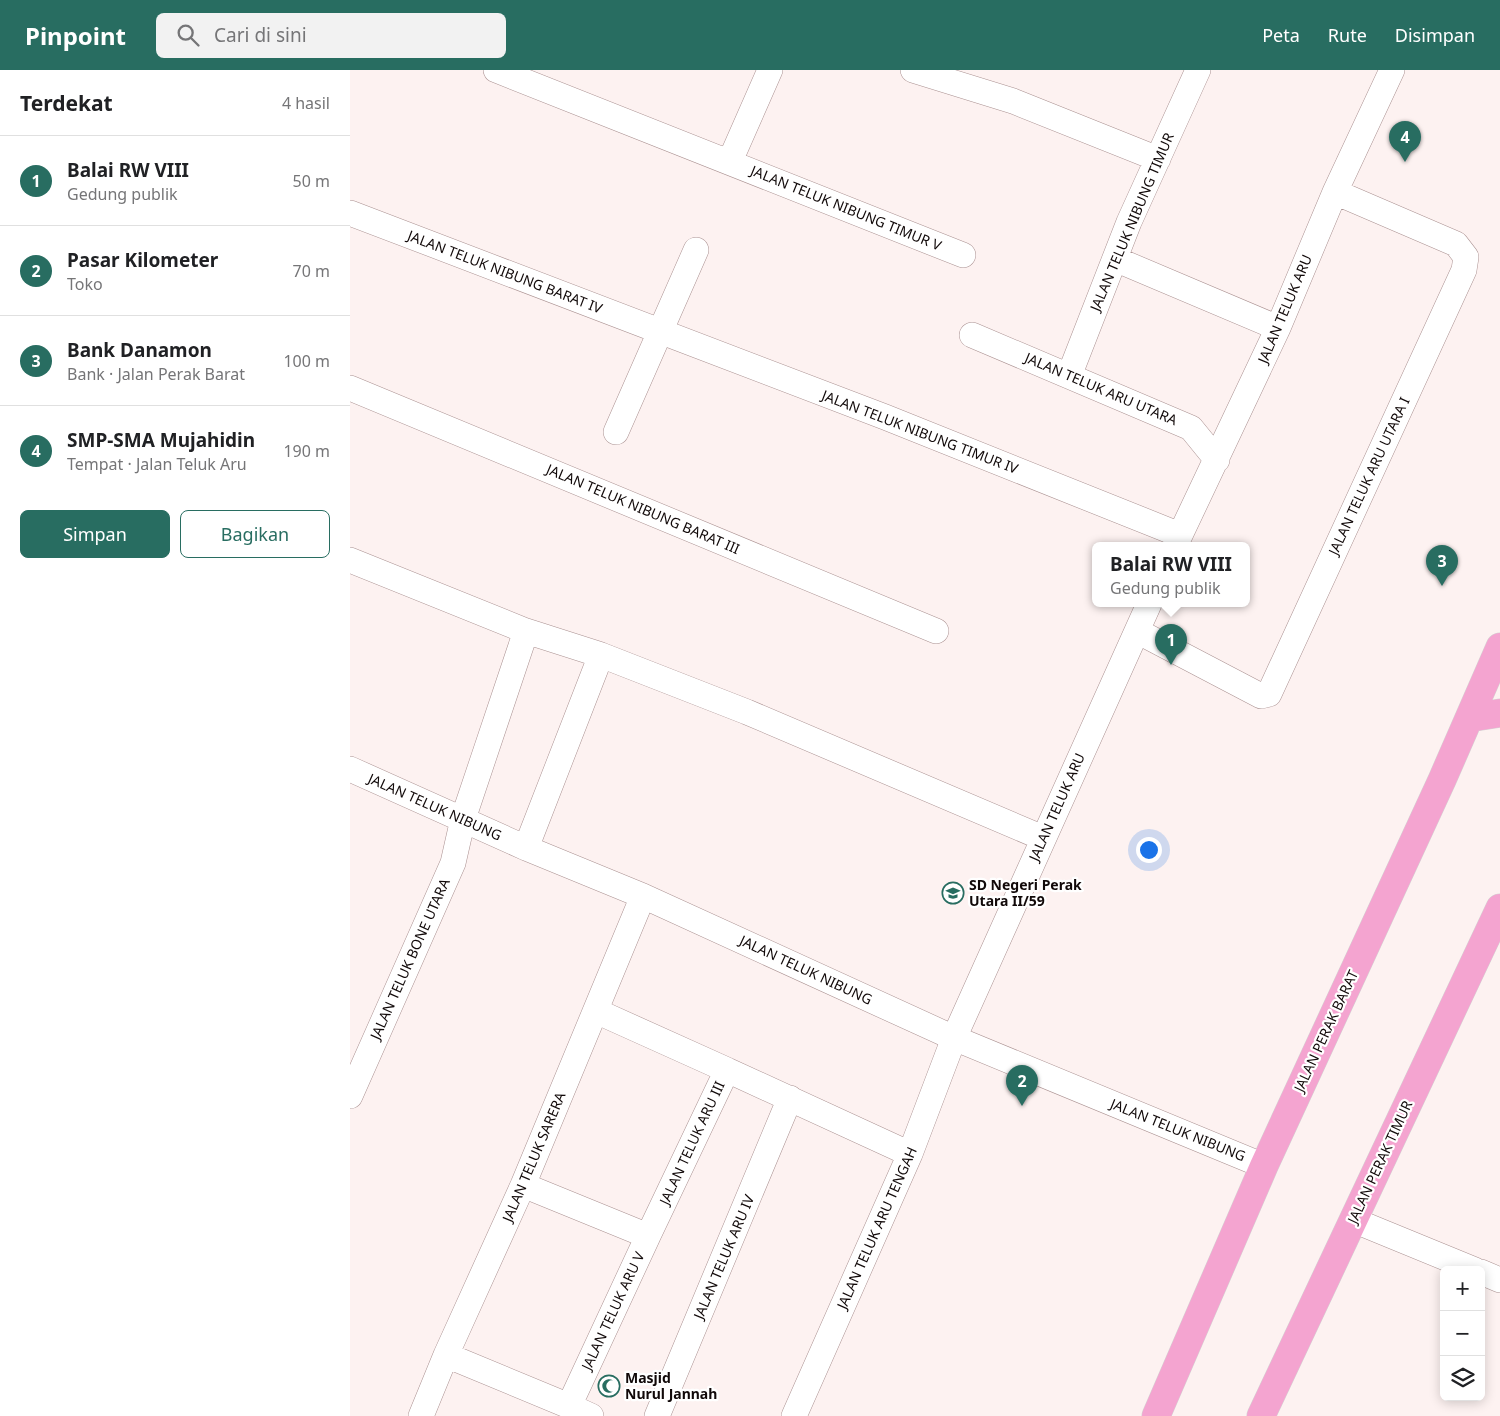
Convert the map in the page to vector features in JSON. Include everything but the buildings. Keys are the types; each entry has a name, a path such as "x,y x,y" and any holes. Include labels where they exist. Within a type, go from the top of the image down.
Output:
{"highway":[{"name":"JALAN PERAK BARAT","path":"1156,1416 1264,1166 1500,647"},
{"path":"1469,718 1500,713"},
{"name":"JALAN PERAK TIMUR","path":"1261,1416 1500,908"}],"street":[{"name":"JALAN TELUK NIBUNG TIMUR V","path":"496,70 619,120 730,161 963,255"},
{"path":"730,161 770,70"},
{"path":"913,70 1012,101 1158,158"},
{"name":"JALAN TELUK NIBUNG TIMUR","path":"1070,376 1115,259 1198,70"},
{"name":"JALAN TELUK ARU","path":"1178,541 1278,328 1335,192 1392,70"},
{"name":"JALAN TELUK ARU UTARA I","path":"1136,631 1261,696 1269,694 1464,270 1466,257 1456,244 1335,192"},
{"name":"JALAN TELUK NIBUNG BARAT IV","path":"350,213 482,262 659,332"},
{"path":"616,432 696,250"},
{"path":"1115,259 1278,328"},
{"name":"JALAN TELUK NIBUNG TIMUR IV","path":"659,332 885,417 1178,541"},
{"name":"JALAN TELUK ARU UTARA","path":"972,335 1191,428 1217,460"},
{"name":"JALAN TELUK NIBUNG BARAT III","path":"350,388 936,631"},
{"path":"350,560 526,631 601,655 747,712 1043,838"},
{"name":"JALAN TELUK ARU","path":"954,1038 1148,607"},
{"name":"JALAN TELUK BONE UTARA","path":"350,1096 453,863 463,819 526,631"},
{"path":"526,848 601,655"},
{"name":"JALAN TELUK NIBUNG","path":"350,769 526,848 643,896 954,1038 1264,1166"},
{"name":"JALAN TELUK SARERA","path":"421,1416 446,1355 523,1185 643,896"},
{"name":"JALAN TELUK ARU III","path":"596,1011 727,1070 648,1236"},
{"name":"JALAN TELUK ARU TENGAH","path":"794,1416 910,1154 954,1038"},
{"path":"727,1070 910,1154"},
{"name":"JALAN TELUK ARU IV","path":"658,1416 790,1098"},
{"name":"JALAN TELUK ARU V","path":"523,1185 648,1236 580,1411"},
{"path":"1353,1220 1465,1266"},
{"path":"1485,1274 1500,1280"},
{"path":"446,1355 580,1411"}],"place":[{"name":"SMP-SMA Mujahidin","path":"1405,162"},
{"name":"Bank Danamon","path":"1442,586"},
{"name":"Balai RW VIII","path":"1171,665"},
{"name":"SD Negeri Perak Utara II/59","path":"953,893"},
{"name":"Pasar Kilometer","path":"1022,1106"},
{"name":"Masjid Nurul Jannah","path":"609,1386"}]}
